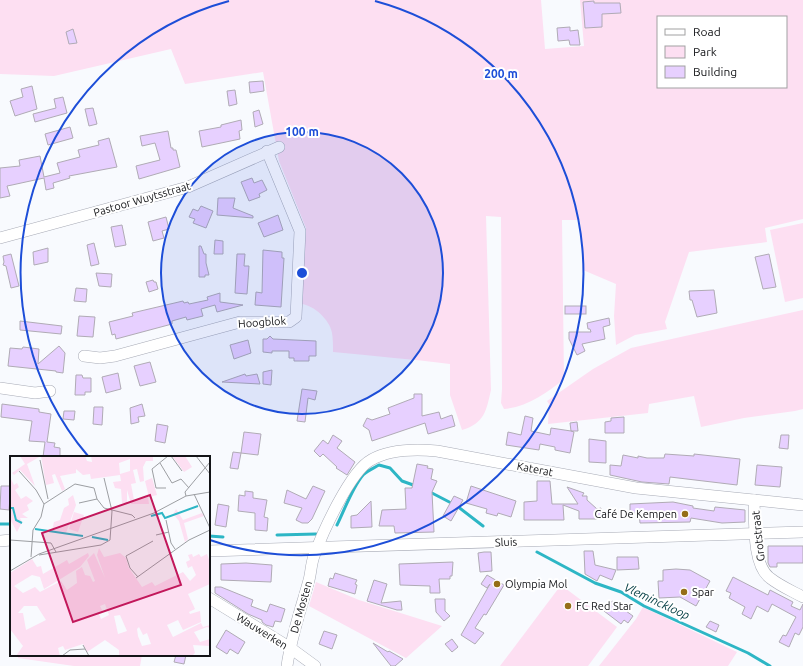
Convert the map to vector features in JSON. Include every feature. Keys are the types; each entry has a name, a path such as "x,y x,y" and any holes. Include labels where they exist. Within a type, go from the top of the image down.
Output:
{"street":[{"name":"Pastoor Wuytsstraat","path":"0,238 188,187 279,147"},
{"name":"Hoogblok","path":"84,356 100,358 115,356 240,322 289,322 296,317 300,231 267,152"},
{"path":"0,388 35,393 50,390"},
{"name":"Katerat","path":"318,548 348,486 361,468 371,460 388,454 419,450 479,458 636,488 803,506"},
{"name":"Grotstraat","path":"754,500 758,557 765,573 769,578 803,597"},
{"name":"Sluis","path":"210,551 803,532"},
{"path":"0,541 10,540"},
{"name":"De Mosten","path":"287,666 289,648 314,557 318,548"},
{"name":"Wauwerken","path":"210,599 315,666"}],"green space":[{"path":"0,0 541,0 545,49 584,46 580,0 803,0 803,219 765,228 767,242 689,252 665,322 667,329 635,335 616,345 614,316 616,284 583,270 580,220 562,220 564,379 544,394 529,402 504,409 501,403 501,217 486,216 491,390 486,410 480,420 476,424 462,430 450,395 450,364 333,352 331,328 325,318 311,307 301,304 306,228 279,161 263,72 185,84 171,49 54,76 0,74"},
{"path":"803,223 803,298 785,302 770,230"},
{"path":"803,310 803,409 744,418 701,427 694,396 649,404 648,413 548,424 549,404 547,401 593,369 631,348"},
{"path":"316,582 359,600 442,626 406,658 309,606"},
{"name":"FC Red Star","path":"561,585 617,627 588,666 500,666"},
{"path":"643,607 737,652 728,666 599,666 636,619"},
{"path":"18,656 142,656 140,666 74,666 18,658"}],"building":[{"path":"594,1 594,3 620,3 621,13 602,14 602,27 585,28 583,2"},
{"path":"570,27 570,31 578,30 580,45 570,45 569,40 558,41 557,28"},
{"path":"73,29 77,43 69,44 66,32"},
{"path":"263,81 264,91 250,93 249,82"},
{"path":"32,86 37,109 15,116 10,101 23,97 21,89"},
{"path":"235,90 237,104 229,106 227,91"},
{"path":"63,97 67,113 35,122 33,114 56,108 54,99"},
{"path":"93,108 97,124 89,126 85,109"},
{"path":"259,110 263,124 255,127 253,112"},
{"path":"241,120 242,130 239,131 240,139 202,147 199,131 221,127 221,125"},
{"path":"70,127 73,138 48,145 45,134"},
{"path":"168,131 171,148 176,150 180,167 139,179 136,166 160,160 155,143 142,146 140,136"},
{"path":"109,138 117,167 69,176 70,178 53,183 54,188 46,190 44,178 7,186 10,196 0,198 0,168 20,166 19,160 40,156 44,177 60,173 57,163 80,157 78,150 99,145 98,141"},
{"path":"252,178 254,183 262,180 267,190 259,194 260,197 249,201 241,182"},
{"path":"218,198 235,198 233,208 253,216 253,218 217,215"},
{"path":"201,206 213,211 206,228 193,223 195,219 189,217 193,209 198,211"},
{"path":"278,215 283,230 264,237 258,223"},
{"path":"166,217 169,229 162,231 164,238 153,241 148,222"},
{"path":"122,225 126,245 115,247 111,227"},
{"path":"215,240 223,241 223,254 214,254"},
{"path":"94,243 99,264 91,266 87,245"},
{"path":"199,246 201,246 204,254 206,254 206,263 209,275 205,275 205,277 199,277"},
{"path":"48,248 48,262 34,265 33,252"},
{"path":"263,250 282,252 282,258 284,258 281,307 255,305 256,292 262,293"},
{"path":"11,254 19,286 11,288 6,266 3,265 3,256"},
{"path":"237,254 245,254 244,266 249,266 247,294 235,293"},
{"path":"769,254 776,287 763,289 755,257"},
{"path":"96,273 112,274 111,287 99,286"},
{"path":"153,280 156,282 158,289 149,292 146,282"},
{"path":"76,288 87,289 86,302 74,301"},
{"path":"714,290 717,313 697,317 692,300 690,300 689,291"},
{"path":"220,293 220,302 243,305 217,312 215,305 201,309 203,316 187,320 186,317 172,321 172,324 116,339 115,334 112,335 109,322 133,316 132,313 183,301 184,303 188,302 189,304 208,300 207,297"},
{"path":"565,306 586,306 586,314 565,314"},
{"path":"79,316 95,317 93,337 77,336"},
{"path":"609,318 610,325 603,327 605,339 582,344 585,351 577,355 569,339 569,332 591,332 590,329 588,329 587,323"},
{"path":"20,321 62,326 61,334 20,330"},
{"path":"270,336 273,339 316,341 316,356 309,356 309,361 294,361 294,358 289,358 289,351 272,351 272,353 263,352 263,339 267,339"},
{"path":"248,340 251,353 234,359 230,345"},
{"path":"59,346 65,353 63,373 8,366 10,348 22,349 23,347 39,349 38,364"},
{"path":"150,362 156,382 140,386 134,366"},
{"path":"272,370 271,385 263,384 263,372"},
{"path":"118,373 121,389 106,393 102,377"},
{"path":"245,374 246,376 257,374 260,384 222,382"},
{"path":"76,375 82,375 83,378 91,378 91,392 85,392 85,395 75,395"},
{"path":"302,389 317,391 315,400 308,398 305,422 297,421"},
{"path":"414,394 422,394 422,416 439,412 441,419 452,415 455,426 428,434 425,423 372,441 369,430 363,426 367,418 372,420 390,414 388,408 414,398"},
{"path":"2,404 39,409 39,412 51,414 47,442 55,443 54,447 60,448 60,456 43,456 45,442 29,441 32,421 1,417"},
{"path":"142,404 145,416 138,417 139,422 131,424 130,408"},
{"path":"94,407 103,407 102,425 93,424"},
{"path":"64,411 75,411 74,420 63,419"},
{"path":"525,416 533,418 531,431 550,435 551,428 574,432 570,453 555,450 555,447 540,444 539,450 506,445 508,432 521,435"},
{"path":"624,417 624,433 605,433 605,422 611,421 611,418"},
{"path":"577,422 578,431 571,431 570,423"},
{"path":"157,424 168,426 165,443 155,441"},
{"path":"244,432 261,434 258,455 241,453"},
{"path":"333,435 342,441 337,448 355,462 347,475 336,468 337,467 323,454 320,457 314,451 323,440 328,444"},
{"path":"781,435 789,435 788,449 779,448"},
{"path":"589,439 606,441 606,463 589,462"},
{"path":"233,452 241,453 238,469 230,468"},
{"path":"665,454 694,456 694,454 740,459 737,485 670,477 669,484 642,482 610,475 610,465 621,466 623,455 638,458 638,456 647,458 664,458"},
{"path":"417,464 428,466 427,468 433,469 431,479 437,481 432,492 434,532 395,533 394,526 379,526 382,510 406,509 405,488 412,488"},
{"path":"757,465 782,467 780,487 755,485"},
{"path":"537,481 550,481 552,504 578,504 567,487 584,493 582,496 587,496 587,500 597,509 601,508 601,516 597,516 597,519 579,519 579,511 563,505 564,520 524,520 524,502 537,501"},
{"path":"1,486 10,486 9,510 0,509"},
{"path":"313,486 325,491 312,519 308,523 302,523 296,520 302,508 284,503 287,490 306,499"},
{"path":"471,486 516,501 511,517 498,513 497,516 486,513 487,509 466,503"},
{"path":"245,491 253,492 253,498 267,500 264,517 268,518 267,531 255,530 255,513 238,511 239,495 245,496"},
{"path":"454,496 463,500 451,521 443,516"},
{"path":"371,501 372,527 351,528 351,516 357,515"},
{"path":"673,502 693,506 693,508 714,511 715,507 745,510 745,522 722,523 691,518 690,522 640,523 639,513 630,513 630,504"},
{"path":"218,504 229,506 226,527 215,525"},
{"path":"768,546 803,546 803,563 777,563 777,567 770,567 768,563"},
{"path":"584,551 593,551 595,565 616,570 612,580 600,575 597,581 585,574"},
{"path":"491,552 492,571 480,572 478,553"},
{"path":"617,557 638,557 639,569 617,570"},
{"path":"453,562 452,576 450,576 450,579 439,579 440,593 430,593 430,586 400,585 399,564"},
{"path":"246,563 272,565 271,582 221,580 221,564"},
{"name":"Spar","path":"663,570 690,570 710,581 696,606 680,597 659,598 658,581 663,581"},
{"path":"335,573 357,580 355,584 357,585 355,594 328,586 330,578 333,579"},
{"path":"487,575 504,585 486,615 484,614 475,628 484,633 475,644 461,635 490,584 487,588 481,584"},
{"path":"733,577 768,595 770,590 793,602 791,606 800,610 803,604 803,627 799,635 795,633 789,647 779,642 783,635 786,636 796,617 772,604 768,612 757,606 751,619 742,614 745,607 729,598 731,593 726,591"},
{"path":"374,580 387,584 381,603 401,601 402,610 397,610 367,601"},
{"path":"215,587 221,587 253,600 251,606 267,612 270,604 285,609 281,622 275,621 273,627 266,625 262,622 262,620 248,614 215,593"},
{"path":"435,599 445,599 445,611 450,616 444,621 436,612"},
{"path":"612,601 633,616 628,623 624,620 621,624 604,611"},
{"path":"710,621 719,625 716,632 706,627"},
{"path":"226,630 245,642 238,654 230,649 227,654 216,647"},
{"path":"324,631 337,635 332,649 319,644"},
{"path":"452,639 458,647 452,652 445,644"},
{"path":"373,643 403,659 395,666 391,666"},
{"path":"176,656 186,656 184,664 174,662"}],"waterway":[{"name":"Vleminckloop","path":"337,525 359,480 365,473 379,465 390,468 402,481 416,486"},
{"name":"Vleminckloop","path":"430,492 457,506 483,526"},
{"name":"Vleminckloop","path":"0,524 10,524"},
{"name":"Vleminckloop","path":"277,535 316,534"},
{"name":"Vleminckloop","path":"210,536 223,537"},
{"name":"Vleminckloop","path":"537,552 595,583 621,592 644,606 748,653 770,666"}],"place":[{"name":"Café De Kempen","path":"685,514"},
{"name":"Olympia Mol","path":"497,584"},
{"name":"Spar","path":"684,592"},
{"name":"FC Red Star","path":"568,606"}]}
